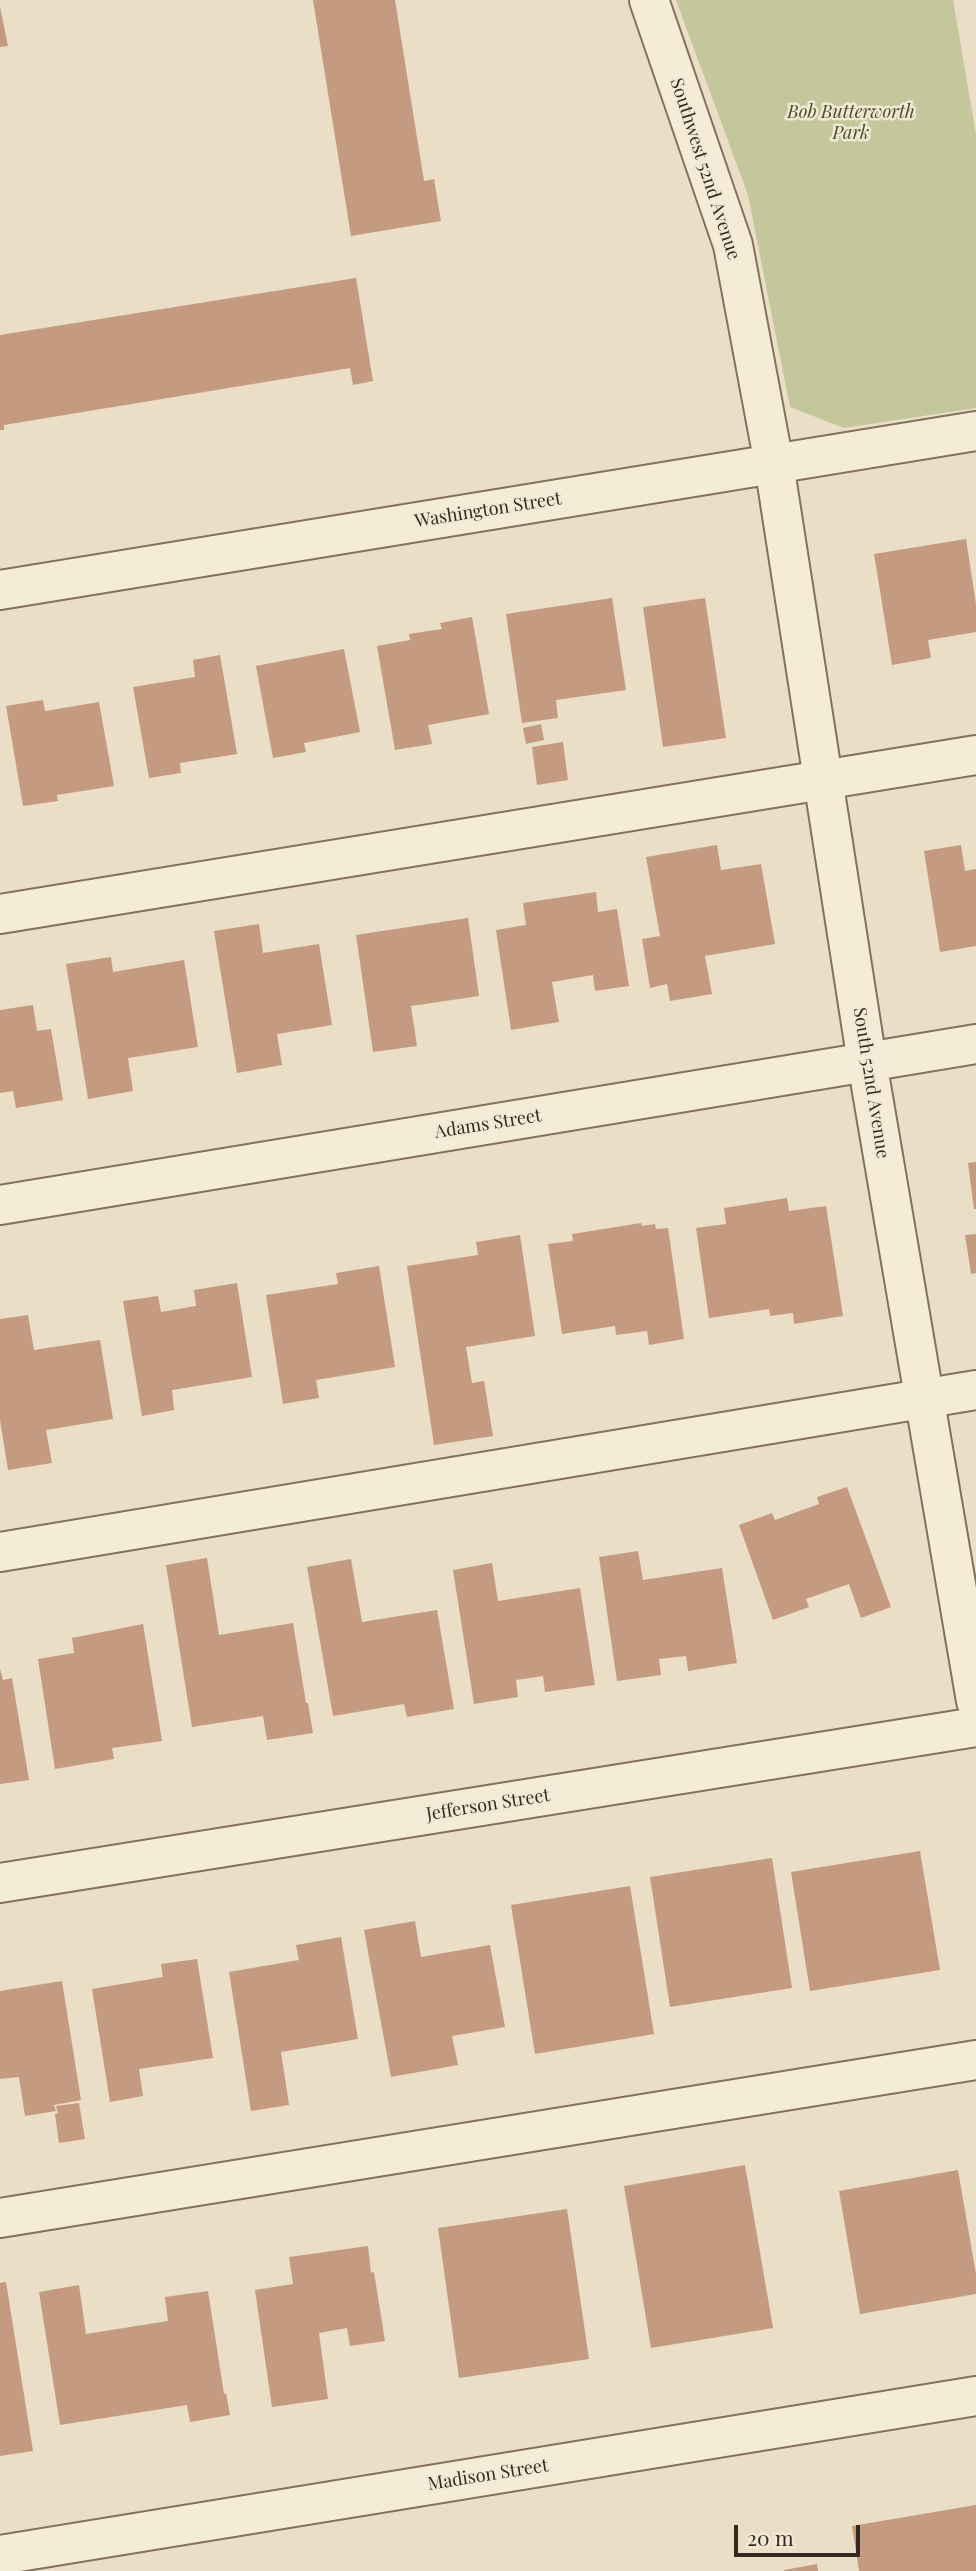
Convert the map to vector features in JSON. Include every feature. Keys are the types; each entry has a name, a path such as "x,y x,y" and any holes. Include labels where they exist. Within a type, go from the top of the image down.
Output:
{"street":[{"name":"Southwest 52nd Avenue","path":"649,0 733,245 774,464"},
{"name":"Washington Street","path":"0,590 976,431"},
{"name":"South 52nd Avenue","path":"774,464 867,1062 976,1701"},
{"path":"0,914 976,755"},
{"name":"Adams Street","path":"0,1205 976,1044"},
{"path":"0,1552 976,1390"},
{"name":"Jefferson Street","path":"0,1883 976,1727"},
{"path":"0,2218 976,2060"},
{"name":"Madison Street","path":"0,2555 976,2396"}],"green space":[{"name":"Bob Butterworth Park","path":"676,0 953,0 976,134 976,408 844,428 790,407 748,195"}],"building":[{"path":"313,0 395,0 424,181 434,179 441,221 351,236"},
{"path":"0,7 8,46 0,47"},
{"path":"356,278 373,381 353,385 350,368 4,425 4,430 0,430 0,335"},
{"path":"966,539 976,604 976,632 928,640 931,658 892,665 874,554"},
{"path":"612,598 626,690 556,700 558,718 522,723 506,614"},
{"path":"705,598 726,738 663,747 643,607"},
{"path":"472,617 489,714 428,725 432,744 395,750 377,646 410,640 409,634 442,629 440,623"},
{"path":"344,649 360,732 304,743 306,752 273,758 256,666"},
{"path":"220,655 237,754 180,763 181,773 149,778 133,687 195,677 193,660"},
{"path":"43,700 45,711 99,702 114,786 57,795 58,801 23,806 6,706"},
{"path":"541,724 544,740 526,744 523,728"},
{"path":"563,742 568,780 537,785 532,747"},
{"path":"717,845 721,870 761,864 775,944 705,956 712,994 670,1001 667,984 650,988 642,939 660,936 646,857"},
{"path":"961,845 965,871 976,869 976,946 940,952 924,851"},
{"path":"596,892 598,912 617,909 629,986 595,991 593,975 552,982 559,1022 511,1030 496,930 526,925 523,903"},
{"path":"468,918 479,996 411,1006 417,1046 373,1052 356,935"},
{"path":"259,924 263,953 319,944 332,1025 277,1034 282,1065 237,1073 214,931"},
{"path":"111,957 113,972 184,960 198,1047 128,1058 133,1091 88,1099 66,964"},
{"path":"33,1005 37,1031 51,1029 63,1100 16,1108 13,1091 0,1093 0,1010"},
{"path":"976,1162 976,1209 974,1209 968,1163"},
{"path":"787,1198 789,1211 826,1206 843,1316 794,1324 793,1313 770,1316 769,1309 709,1318 696,1228 726,1224 724,1208"},
{"path":"641,1223 642,1226 655,1224 656,1229 668,1228 684,1339 649,1345 647,1331 616,1335 615,1326 562,1334 548,1244 573,1241 572,1234"},
{"path":"976,1234 976,1273 971,1274 965,1235"},
{"path":"520,1235 535,1336 466,1347 472,1383 484,1381 493,1436 434,1445 407,1266 478,1255 476,1242"},
{"path":"379,1266 395,1367 316,1380 319,1398 283,1404 266,1295 338,1284 336,1273"},
{"path":"237,1283 252,1377 172,1390 174,1410 142,1416 123,1301 158,1296 161,1312 196,1306 194,1290"},
{"path":"28,1315 34,1350 100,1340 113,1419 46,1430 52,1463 8,1470 0,1420 0,1319"},
{"path":"847,1487 891,1607 861,1618 849,1584 806,1599 809,1607 773,1620 739,1525 772,1513 775,1520 819,1504 817,1497"},
{"path":"638,1551 643,1580 722,1568 737,1663 688,1671 686,1656 659,1659 661,1675 617,1681 599,1557"},
{"path":"207,1558 219,1635 293,1623 313,1733 267,1740 263,1716 192,1727 166,1565"},
{"path":"351,1559 362,1622 437,1610 454,1709 407,1717 404,1704 333,1716 307,1567"},
{"path":"492,1563 498,1601 580,1588 595,1685 545,1692 543,1676 516,1680 518,1697 474,1704 453,1570"},
{"path":"143,1624 162,1741 112,1748 114,1759 55,1769 38,1659 74,1653 72,1638"},
{"path":"0,1669 3,1680 12,1678 29,1780 0,1784"},
{"path":"920,1851 940,1970 810,1991 791,1872"},
{"path":"772,1858 792,1988 670,2007 650,1877"},
{"path":"630,1886 654,2034 535,2054 511,1905"},
{"path":"415,1921 421,1957 490,1945 505,2027 452,2036 458,2065 391,2077 364,1930"},
{"path":"341,1937 358,2039 281,2052 289,2105 251,2111 229,1972 299,1960 296,1945"},
{"path":"197,1959 213,2058 139,2069 143,2096 110,2102 92,1989 163,1977 161,1964"},
{"path":"62,1981 81,2100 54,2105 56,2111 25,2116 19,2077 0,2079 0,1991"},
{"path":"79,2103 85,2139 59,2143 56,2106"},
{"path":"745,2165 773,2328 651,2348 624,2186"},
{"path":"958,2170 976,2274 976,2294 860,2314 839,2191"},
{"path":"567,2209 589,2359 459,2378 438,2228"},
{"path":"368,2246 385,2341 350,2346 347,2328 319,2333 328,2399 272,2407 255,2290 293,2284 289,2257"},
{"path":"6,2282 33,2451 0,2456 0,2283"},
{"path":"79,2285 86,2334 168,2321 165,2297 208,2291 224,2394 226,2393 230,2415 190,2422 187,2405 60,2425 39,2292"},
{"path":"976,2505 976,2571 859,2571 852,2526"},
{"path":"817,2564 818,2571 784,2571 784,2570"}]}
